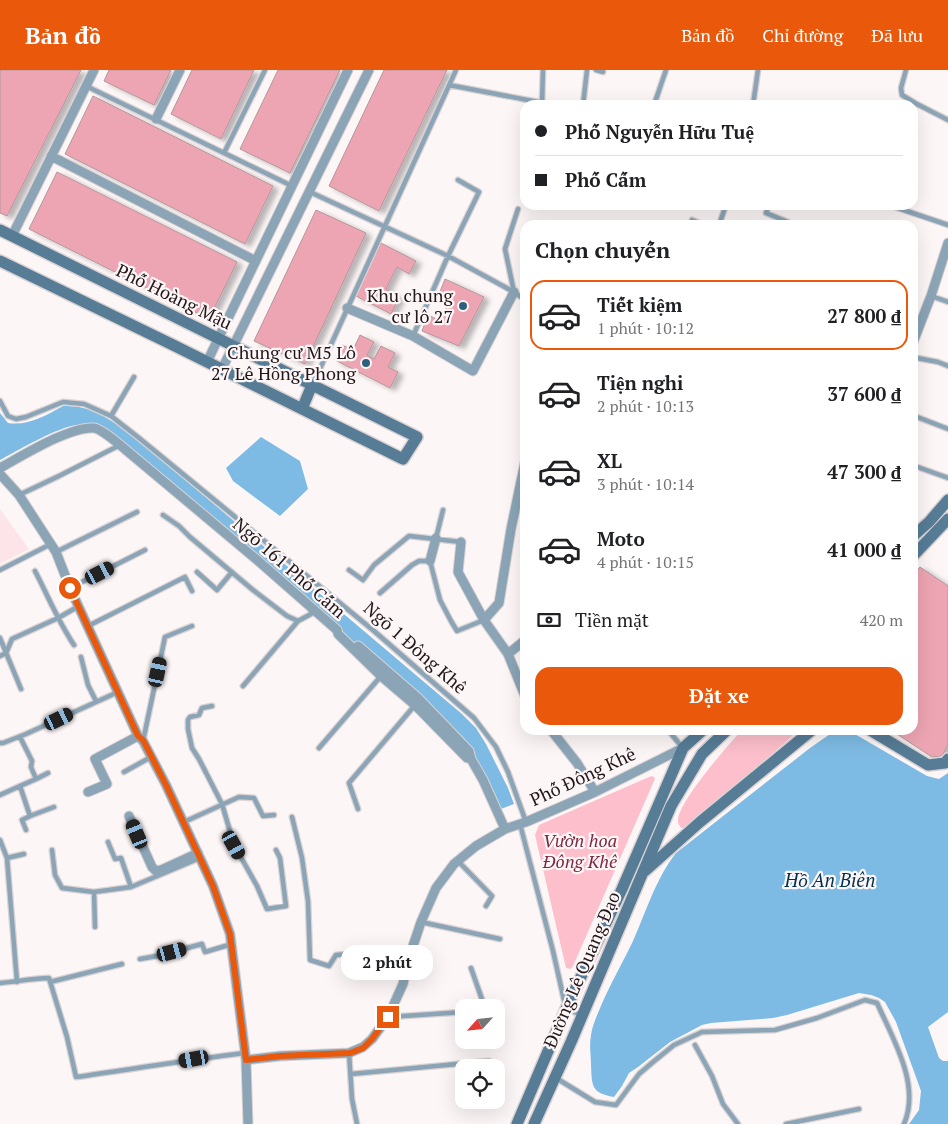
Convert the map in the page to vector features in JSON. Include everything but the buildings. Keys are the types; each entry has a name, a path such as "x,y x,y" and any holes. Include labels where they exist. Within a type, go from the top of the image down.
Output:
{"street":[{"path":"12,236 94,70"},
{"path":"156,119 180,70"},
{"path":"207,362 348,70"},
{"path":"222,369 369,70"},
{"path":"51,156 256,261"},
{"name":"Phố Hoàng Mậu","path":"0,230 417,437 403,459 0,261"},
{"path":"918,323 931,296 948,243"},
{"path":"347,308 414,336 473,371 514,292"},
{"path":"302,409 312,385"},
{"name":"Ngõ 161 Phố Cấm","path":"0,468 59,437 82,429 96,428 120,445 337,630 341,630 368,659"},
{"path":"0,474 19,495 53,548 118,692 166,785 216,894 232,944 246,1057 248,1124"},
{"path":"484,620 499,603 520,486"},
{"path":"918,532 948,500"},
{"path":"918,551 948,519"},
{"path":"430,561 436,538"},
{"path":"461,542 458,572 484,620 508,654 520,684"},
{"path":"508,654 520,644"},
{"path":"368,659 381,676 417,702"},
{"path":"368,659 469,751 471,760 483,780 505,829"},
{"path":"555,735 577,763 595,792"},
{"name":"Phố Đông Khê","path":"350,1053 363,1048 388,1017 403,984 408,961 421,922 436,888 454,864 476,846 505,829 595,792 683,748 697,735"},
{"name":"Đường Lê Quang Đạo","path":"534,1124 671,806 702,754 722,735"},
{"path":"622,889 806,735"},
{"path":"878,735 928,765 945,763 948,759"},
{"path":"88,792 107,784 95,759 141,738"},
{"path":"683,748 702,754"},
{"name":"Đường Lê Quang Đạo","path":"517,1124 566,1009 622,889 683,748"},
{"path":"129,816 152,867 156,871 199,856"},
{"path":"246,1057 350,1053"}],"lane":[{"path":"224,153 265,70"},
{"path":"312,385 456,70"},
{"path":"542,100 544,70"},
{"path":"584,100 588,70"},
{"path":"596,70 603,72 604,70"},
{"path":"656,100 666,70"},
{"path":"754,100 758,70"},
{"path":"906,70 902,95 910,100"},
{"path":"449,85 522,100"},
{"path":"86,86 292,186"},
{"path":"918,105 948,120"},
{"path":"414,336 448,256 479,192 458,180"},
{"path":"310,192 448,256 520,296"},
{"path":"514,292 505,249 518,209"},
{"path":"767,210 766,213 783,220"},
{"path":"904,210 948,225"},
{"path":"931,296 948,302"},
{"path":"918,358 948,366"},
{"path":"111,416 134,377"},
{"name":"Ngõ 1 Đông Khê","path":"0,401 8,416 16,418 26,417 63,402 84,404 111,416 374,630 474,718 496,747 508,772 523,823 566,1009"},
{"path":"918,417 948,429"},
{"path":"19,495 120,445"},
{"path":"918,467 948,478"},
{"path":"436,538 443,510"},
{"path":"0,570 137,512"},
{"path":"164,515 252,590 287,616 298,621"},
{"path":"349,570 363,580 374,565 409,536 461,542"},
{"path":"70,588 145,550"},
{"path":"380,593 412,565 419,561 430,561 440,600 458,631 484,620"},
{"path":"35,571 58,618 74,645"},
{"path":"197,572 217,590 232,572"},
{"path":"88,626 185,577 192,591"},
{"path":"0,656 6,653 12,639 79,606"},
{"path":"243,686 298,621 311,614 311,608"},
{"path":"141,738 165,637 192,626"},
{"path":"0,638 21,689"},
{"path":"81,657 88,685 96,701"},
{"path":"319,748 381,676"},
{"path":"0,743 20,736 118,692"},
{"path":"358,809 349,783 417,702"},
{"path":"212,706 202,708 199,714 190,717 188,720 192,748 222,804 234,845 257,886 267,909 286,906 280,858 276,850"},
{"path":"672,735 683,748"},
{"path":"20,736 32,761 31,767 36,779"},
{"path":"124,772 152,757"},
{"path":"0,796 48,773"},
{"path":"20,786 30,816"},
{"path":"182,822 239,797 254,798 262,816 274,815"},
{"path":"26,830 22,820 54,807"},
{"path":"292,817 302,858 310,960 329,966 336,954 360,953 408,961"},
{"path":"0,840 6,856 17,982"},
{"path":"108,842 115,859 121,858 131,886"},
{"path":"52,850 55,876 62,888 94,892 131,886 199,856"},
{"path":"0,856 24,854"},
{"path":"458,861 492,896 486,906"},
{"path":"94,892 95,927"},
{"path":"421,922 500,939"},
{"path":"140,959 202,944 204,952 232,944"},
{"path":"50,982 122,964"},
{"path":"471,968 482,999"},
{"path":"0,983 49,978 68,1037 76,1077 194,1059 246,1057"},
{"path":"554,1077 595,1102 616,1105 638,1074 674,1045 702,1032 775,1030 817,1018 865,1000 878,1003 903,1061 909,1082 908,1114 904,1124"},
{"path":"566,1009 582,1015"},
{"path":"388,1017 455,1013"},
{"path":"696,1045 712,1076 723,1104 738,1124"},
{"path":"350,1053 352,1098 357,1124"},
{"path":"351,1074 455,1063"},
{"path":"786,1124 859,1109"}],"shaded area":[{"path":"0,509 29,549 0,564"}],"green space":[{"path":"738,735 793,735 689,827 681,828 678,821 686,801"},
{"name":"Vườn hoa Đông Khê","path":"652,776 655,778 654,781 573,966 571,969 566,968 535,835 539,825"}],"water":[{"path":"63,406 79,407 95,412 137,439 462,714 476,728 486,744 514,804 501,809 488,780 471,753 304,604 96,432 80,425 63,428 0,460 0,413 8,423 15,424 43,417"},
{"path":"261,437 300,461 308,489 280,516 233,481 226,468"},
{"name":"Hồ An Biên","path":"829,735 856,735 927,776 939,779 948,773 948,1012 928,1027 939,1058 943,1061 948,1061 948,1124 909,1124 919,1110 921,1091 896,1022 885,1002 871,995 859,993 773,1018 702,1025 670,1042 629,1073 614,1097 597,1091 592,1078 591,1032 657,884 669,863 676,853"}],"place":[{"name":"Khu chung cư lô 27","path":"463,306"},
{"name":"Chung cư M5 Lô 27 Lê Hồng Phong","path":"366,363"}],"route":[{"path":"70,588 138,736 143,740 166,785 213,886 230,934 246,1060 280,1056 350,1053 363,1048 388,1017"}]}
